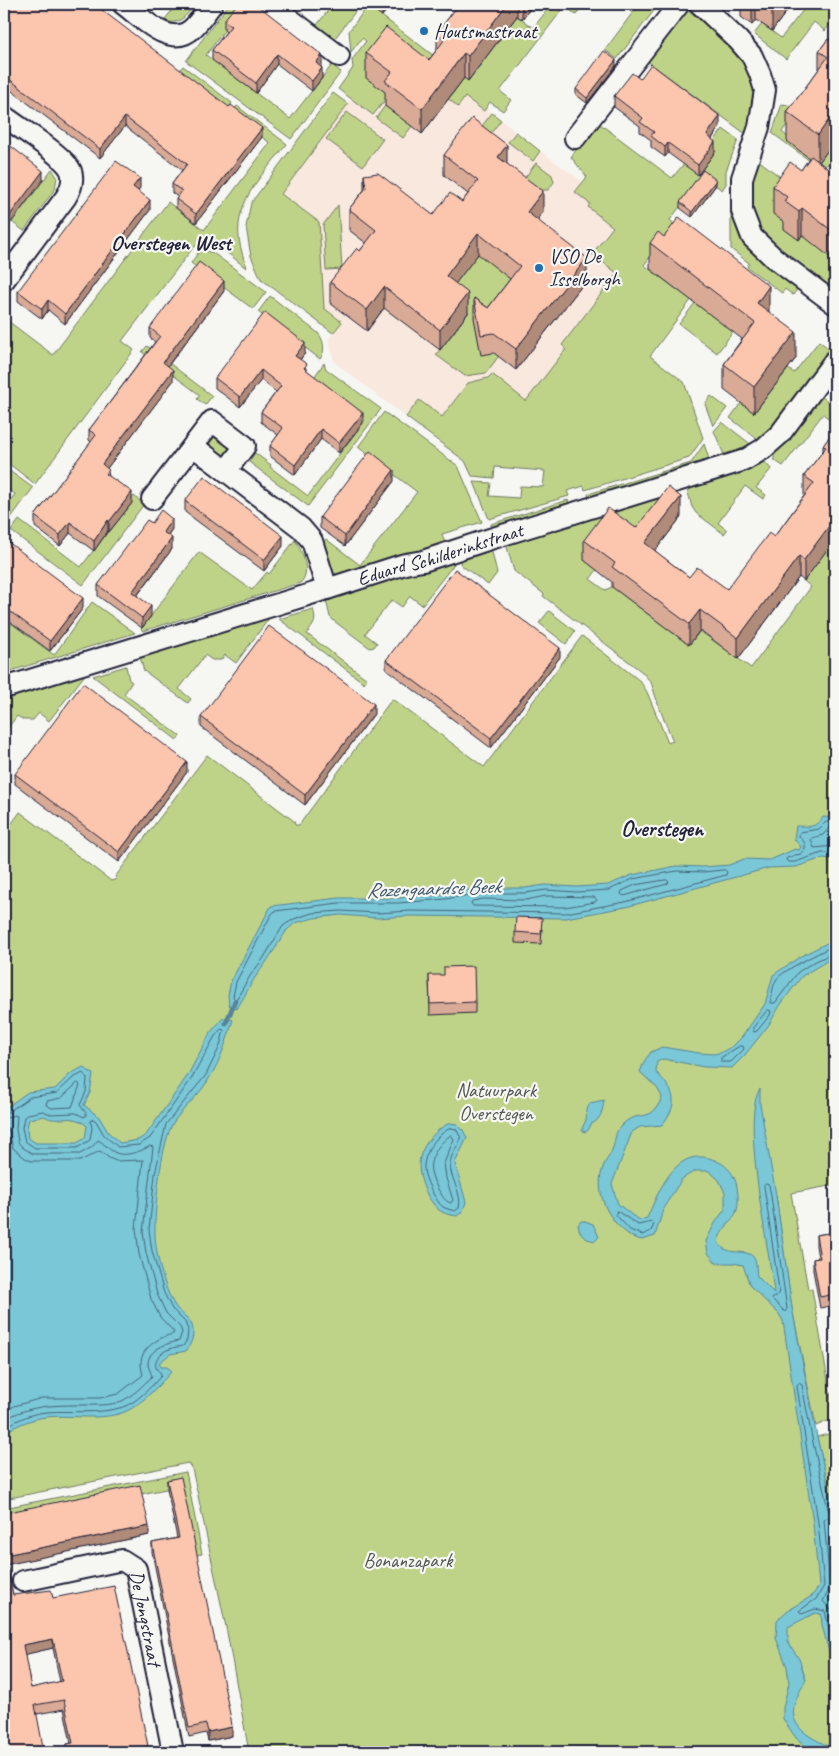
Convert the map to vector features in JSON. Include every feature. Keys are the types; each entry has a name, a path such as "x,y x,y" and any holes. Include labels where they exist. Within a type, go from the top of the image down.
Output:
{"street":[{"path":"123,4 159,30 173,36 188,33 212,4"},
{"path":"270,4 339,56"},
{"path":"575,138 679,4"},
{"path":"700,4 752,56 765,90 759,128 742,178 742,211 752,237 774,258 835,304"},
{"path":"4,116 62,160 72,173 72,180 66,197 4,280"},
{"name":"Eduard Schilderinkstraat","path":"4,688 405,564 423,561 745,460 763,449 780,434 835,360"},
{"path":"152,499 212,421 245,446 226,471"},
{"path":"193,446 301,528 312,541 327,589"},
{"name":"De Jongstraat","path":"23,1581 122,1560 136,1569 173,1752"}],"shaded area":[{"path":"386,52 458,107 465,97 484,111 486,108 583,182 575,192 591,204 589,207 613,227 618,272 562,345 567,349 526,401 488,378 468,383 442,418 419,400 406,417 334,362 329,339 342,322 324,309 319,222 281,194"}],"green space":[{"path":"177,4 195,4 181,20 168,22 165,19"},
{"path":"229,4 244,4 206,55 290,119 332,65 341,72 291,139 186,61"},
{"path":"333,4 361,4 332,42 314,29"},
{"path":"369,4 372,4 370,7 455,72 517,16 533,28 552,4 584,4 576,15 565,6 500,91 511,100 503,111 490,102 484,111 465,97 458,107 440,92 389,95 373,115 338,89 353,68 352,60 366,41 362,38 351,52 349,31"},
{"path":"639,4 659,4 617,59 605,50"},
{"path":"808,4 835,4 835,24 832,22 825,31 814,22 786,59 754,34 762,24 781,38"},
{"path":"683,6 719,35 741,57 749,70 754,84 756,99 747,133 743,132 643,58"},
{"path":"183,66 232,103 224,113 175,76"},
{"path":"333,93 348,104 281,194 319,222 324,308 342,322 333,333 261,279 251,256 246,227 251,203"},
{"path":"782,104 788,105 796,111 782,132 789,138 835,115 834,148 829,163 824,166 817,166 772,133"},
{"path":"237,106 287,144 253,187 242,211 239,224 239,238 246,268 211,243 198,244 192,249 122,341 134,350 35,484 4,460 4,318 53,355 168,202 204,230 270,143 231,114"},
{"path":"385,106 412,126 403,138 376,118"},
{"path":"347,112 383,139 363,166 326,139"},
{"path":"492,113 501,120 481,146 472,139"},
{"path":"596,121 672,178 683,165 709,148 723,129 738,140 726,171 726,184 722,190 703,176 670,220 675,225 644,265 691,300 650,356 684,382 703,438 689,458 585,490 584,486 567,491 569,496 489,519 474,482 491,483 489,496 519,498 520,486 543,487 545,471 495,467 494,478 472,476 465,461 406,417 419,400 442,417 468,383 488,378 492,374 526,401 566,349 562,345 617,273 592,254 613,227 588,207 590,204 575,192 587,177 571,157"},
{"path":"516,132 540,151 533,161 508,142"},
{"path":"757,159 793,187 835,248 835,293 762,235 751,209 750,186"},
{"path":"536,163 552,175 554,182 548,190 536,187 515,191"},
{"path":"52,169 57,177 55,189 24,231 12,222"},
{"path":"338,205 342,269 326,270 323,225"},
{"path":"731,212 734,212 749,248 798,288 793,295 785,289 782,293 747,267 749,263 731,249"},
{"path":"487,242 532,296 501,353 486,373 465,376 436,355 468,313 437,281"},
{"path":"203,250 213,253 266,292 253,309 191,263 198,253"},
{"path":"270,296 318,333 324,346 320,359 258,312"},
{"path":"695,303 733,332 717,353 679,324"},
{"path":"819,341 832,351 772,429 760,441 730,418 741,403 754,412 788,369 794,373"},
{"path":"147,346 212,396 205,405 197,399 200,395 142,352"},
{"path":"324,363 326,369 381,409 308,506 249,462 255,453 308,496 365,420 312,380"},
{"path":"711,396 727,408 713,426 705,404"},
{"path":"821,396 835,407 835,420 833,422 823,414 783,466 774,460 774,455"},
{"path":"384,412 458,466 482,522 442,534 446,547 419,556 417,551 345,575 338,575 331,571 321,545 326,539 360,565 417,492 358,447"},
{"path":"722,422 753,446 725,457 714,431"},
{"path":"215,435 231,447 227,456 224,457 210,448 209,441"},
{"path":"704,444 710,462 590,500 588,494 691,463"},
{"path":"764,461 771,469 756,488 766,495 763,499 745,486 718,523 727,530 724,534 696,513 692,507 687,489 736,474"},
{"path":"4,467 33,488 4,527 4,509 15,494 4,486"},
{"name":"Natuurpark Overstegen","path":"674,492 644,539 584,560 597,570 590,579 605,590 612,587 689,645 700,631 751,668 811,587 804,581 835,539 835,1185 791,1193 808,1289 812,1289 833,1410 835,1410 835,1418 816,1426 792,1308 776,1196 835,1639 835,1752 249,1752 227,1632 192,1469 188,1463 4,1499 4,834 20,812 111,881 117,879 115,877 207,755 294,821 295,825 299,825 392,699 484,767 582,636 640,681 647,692 668,743 673,741 651,682 641,671 543,596 544,594 514,571 506,544"},
{"path":"134,496 144,504 83,585 11,531 19,520 81,567"},
{"path":"568,500 570,506 492,529 491,524"},
{"path":"295,540 303,556 306,568 304,579 300,583 143,631 141,629 199,552 252,590 267,572 269,574"},
{"path":"491,548 497,573 488,585 461,565 458,556"},
{"path":"451,557 454,564 422,605 410,596 402,607 392,600 365,634 377,643 374,647 370,648 330,617 326,600"},
{"path":"92,602 135,633 4,673 4,618 54,655"},
{"path":"313,609 314,623 307,634 367,679 364,683 279,619"},
{"path":"549,611 575,631 566,644 539,623"},
{"path":"270,617 236,663 225,655 221,660 212,660 205,655 179,689 191,699 188,703 144,671 140,657"},
{"path":"126,666 129,680 132,682 124,694 180,736 177,740 93,676"},
{"path":"83,674 84,676 49,721 39,713 33,720 24,720 17,716 4,733 4,699"},
{"path":"835,1432 835,1543 833,1508 817,1437"},
{"path":"186,1472 202,1554 196,1555 181,1486 4,1521 4,1508"}],"water":[{"path":"823,817 835,818 835,857 830,859 823,858 796,867 769,868 626,907 566,918 410,916 377,918 341,915 314,918 295,923 287,930 254,979 237,1009 229,1005 228,995 231,981 271,906 339,898 397,898 444,894 481,888 608,885 632,875 676,866 703,867 729,865 744,859 770,860 795,849 799,850 801,847 794,839 796,826 814,825"},
{"path":"835,939 835,956 802,976 781,1004 768,1026 732,1068 704,1067 663,1059 657,1062 656,1072 667,1085 673,1097 671,1110 662,1125 640,1127 632,1132 612,1184 618,1204 640,1220 647,1218 664,1182 681,1163 691,1158 703,1157 724,1165 735,1179 738,1208 733,1219 721,1233 718,1242 726,1250 750,1254 756,1262 757,1276 774,1293 758,1187 753,1128 755,1105 760,1089 760,1104 776,1195 792,1308 833,1508 835,1543 835,1676 821,1614 815,1613 788,1627 788,1642 799,1659 806,1680 795,1704 794,1718 802,1731 835,1751 817,1752 810,1750 796,1738 783,1719 783,1707 789,1683 787,1667 776,1638 777,1620 788,1610 812,1596 819,1586 813,1523 783,1321 779,1314 750,1286 743,1265 716,1263 708,1253 706,1241 725,1209 725,1193 719,1180 709,1171 695,1171 682,1179 664,1207 655,1236 642,1240 629,1235 614,1221 604,1204 600,1186 603,1167 611,1152 619,1129 633,1118 653,1112 662,1097 657,1088 640,1072 651,1052 662,1047 714,1054 733,1046 742,1037 765,1004 773,975 801,956"},
{"path":"223,1018 233,1020 213,1073 177,1118 167,1137 157,1192 155,1218 155,1237 160,1269 175,1306 191,1322 193,1336 190,1344 186,1351 170,1354 159,1363 161,1367 167,1367 172,1371 145,1398 127,1411 107,1416 56,1416 40,1418 14,1427 4,1433 4,1109 28,1092 55,1089 70,1074 83,1067 93,1074 90,1093 84,1105 99,1117 108,1132 120,1143 138,1140 146,1135 188,1075 210,1033","holes":["44,1116 49,1118 75,1119 81,1122 87,1126 85,1138 77,1143 36,1143 28,1138 27,1128 29,1119"]},
{"path":"604,1100 602,1111 597,1120 591,1124 586,1132 582,1131 590,1103"},
{"path":"450,1123 457,1124 467,1138 455,1163 466,1202 463,1211 457,1216 443,1212 434,1205 426,1193 419,1171 420,1157 427,1142 445,1125"},
{"path":"581,1221 593,1224 599,1237 595,1241 585,1238 581,1234 578,1225"}],"building":[{"path":"4,4 94,4 229,107 231,105 262,128 196,214 176,199 182,191 172,184 187,164 125,117 100,149 4,75"},
{"path":"237,4 256,4 322,55 316,63 322,68 312,81 277,54 256,83 212,50 231,26 224,20"},
{"path":"373,4 388,4 382,11"},
{"path":"459,4 507,4 468,56 464,53 422,109 385,81 392,72 366,53 386,27 429,60 445,39 437,33"},
{"path":"766,4 775,4 772,8"},
{"path":"828,39 835,44 835,111 818,135 787,112 828,57 819,51"},
{"path":"604,51 616,60 587,98 576,89"},
{"path":"651,64 720,116 707,135 715,142 698,165 668,143 665,147 651,136 654,132 640,122 643,118 614,96 632,73 640,79"},
{"path":"472,118 507,145 498,157 543,191 527,212 587,258 516,349 494,333 481,335 474,298 488,308 520,266 478,233 446,276 468,293 440,330 384,287 367,310 330,282 357,248 360,251 376,230 349,209 366,188 364,175 378,173 433,215 450,193 462,202 478,181 444,155"},
{"path":"4,141 43,171 4,223"},
{"path":"811,156 835,174 835,227 831,230 802,208 799,212 784,201 787,197 773,186 790,162 801,170"},
{"path":"116,161 140,178 133,187 150,200 65,314 48,300 42,309 18,291"},
{"path":"703,170 716,180 692,212 680,202"},
{"path":"679,217 769,286 757,303 796,332 754,387 724,364 755,323 650,243 658,232 664,237"},
{"path":"199,262 224,281 163,362 173,370 102,464 109,470 106,474 132,492 109,522 108,520 94,541 70,522 60,535 35,516 96,435 89,430 160,336 150,328"},
{"path":"265,312 305,343 295,356 307,364 304,368 363,413 339,443 321,429 295,465 270,446 283,428 261,412 281,386 261,370 240,397 215,378"},
{"path":"832,433 835,435 835,518 804,560 799,556 738,638 700,610 689,624 612,567 615,563 584,540 608,508 636,528 668,487 681,497 645,543 689,577 697,567 727,589 769,533 774,537 814,483 804,476 826,447 823,446"},
{"path":"370,451 394,470 345,536 320,517"},
{"path":"204,476 283,536 264,560 185,501"},
{"path":"161,510 172,519 163,532 172,538 132,592 151,606 142,618 98,585 147,520 152,523"},
{"path":"4,539 83,598 50,641 4,607 4,585 7,580 4,577"},
{"path":"455,569 560,648 491,738 386,660"},
{"path":"269,626 374,704 305,795 201,717"},
{"path":"83,683 187,762 119,852 15,774"},
{"path":"516,917 542,918 541,934 515,932"},
{"path":"474,966 475,1002 430,1004 429,975 444,975 444,967"},
{"path":"835,1232 835,1294 820,1297 813,1259 820,1258 816,1235"},
{"path":"181,1477 232,1727 208,1732 206,1724 189,1728 152,1543 179,1538 167,1480"},
{"path":"140,1485 149,1526 5,1555 13,1595 51,1590 53,1598 114,1586 148,1746 117,1752 68,1752 67,1744 73,1743 64,1700 35,1705 44,1752 4,1752 4,1513","holes":["53,1639 62,1681 31,1688 23,1645"]}],"waterway":[{"name":"Rozengaardse Beek","path":"226,1023 235,1001"}],"place":[{"name":"Houtsmastraat","path":"424,31"},
{"name":"VSO De Isselborgh","path":"539,268"}],"district":[{"name":"Overstegen West","path":"171,243"},
{"name":"Overstegen","path":"662,828"}],"park label":[{"name":"Bonanzapark","path":"408,1560"}]}
